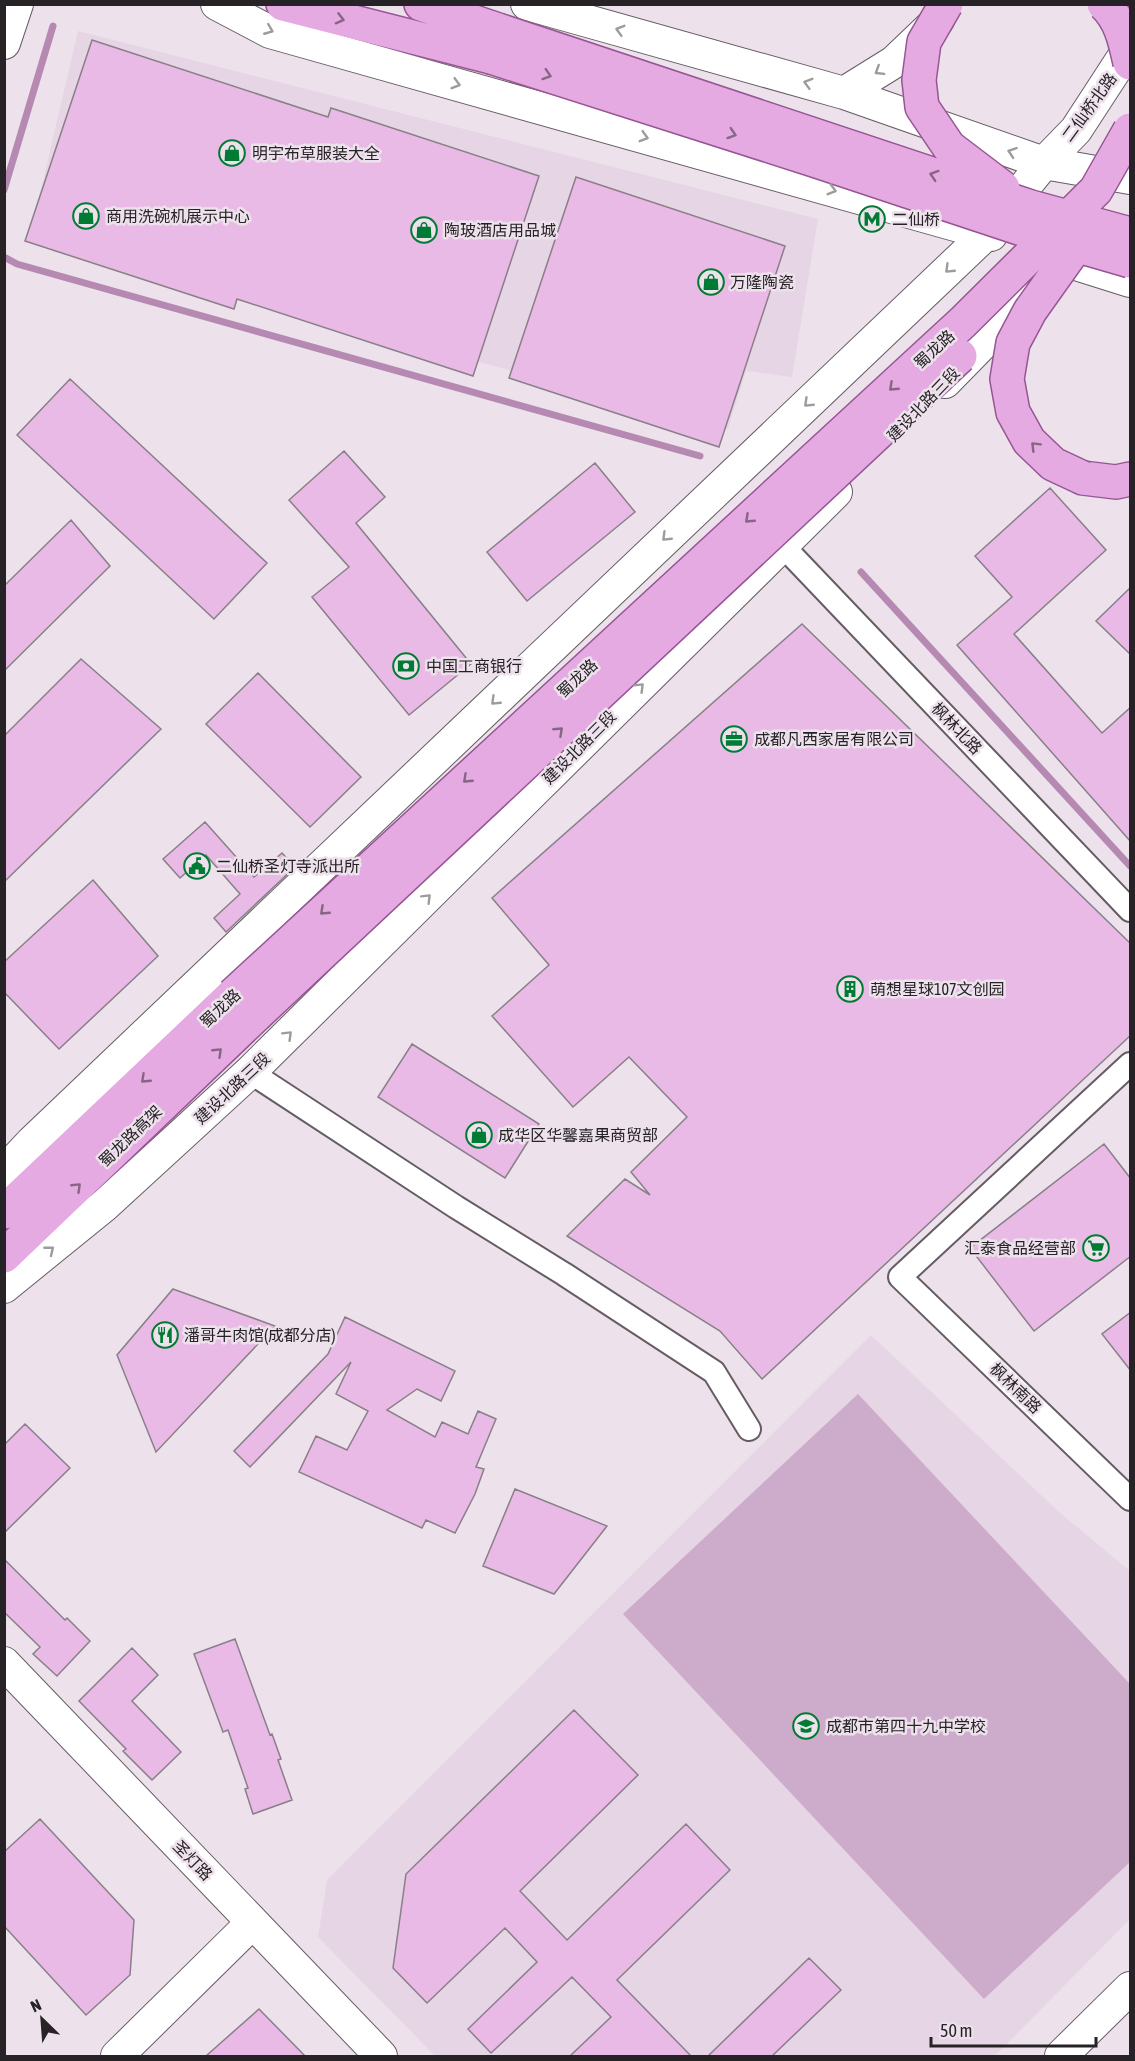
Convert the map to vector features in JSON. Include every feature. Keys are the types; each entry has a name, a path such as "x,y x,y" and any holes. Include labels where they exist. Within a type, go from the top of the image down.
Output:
{"main road":[{"path":"4,43 17,4"},
{"path":"217,4 270,32 987,233 1063,261 1131,280"},
{"path":"283,4 494,43 1031,207 1131,234"},
{"path":"421,4 494,43 814,160 1034,233 1131,261"},
{"path":"527,4 844,93 1044,163 1127,170"},
{"path":"946,4 924,42 919,80 922,107 949,147 986,177 1031,207"},
{"path":"844,93 894,62 954,4"},
{"path":"1104,4 1112,12 1123,33 1131,63"},
{"name":"二仙桥北路","path":"1044,163 1076,130 1131,48"},
{"path":"1061,227 1094,179 1128,117 1131,105"},
{"name":"蜀龙路","path":"244,1005 1061,227 1096,190 1131,130"},
{"path":"4,1172 66,1108 987,233 1044,163"},
{"name":"蜀龙路","path":"4,1212 244,1005 970,346 1098,216 1127,170"},
{"name":"建设北路三段","path":"4,1287 105,1205 250,1072 783,546 1063,261 1127,170"},
{"path":"1098,216 1030,310 1012,343 1007,379 1013,412 1029,441 1053,464 1083,478 1116,482 1131,479"},
{"name":"蜀龙路高架","path":"4,1256 244,1005"},
{"name":"圣灯路","path":"4,1663 381,2056"},
{"path":"117,2056 252,1923"},
{"path":"1062,2056 1131,1988"}],"street":[{"name":"枫林北路","path":"783,546 1131,910"},
{"name":"枫林南路","path":"1131,1064 900,1277 1131,1499"},
{"path":"250,1072 714,1372 749,1429"}],"shaded area":[{"name":"陶玻酒店用品城","path":"78,31 818,219 792,377 746,371 728,429 29,241"},
{"name":"成都市第四十九中学校","path":"871,1335 1059,1512 1130,1571 1130,1919 995,2056 435,2056 318,1937 327,1880"},
{"path":"858,1394 1130,1684 1130,1862 984,1999 623,1614"}],"building":[{"path":"92,40 328,117 331,108 539,176 473,376 237,299 234,309 25,241"},
{"path":"576,177 785,246 719,447 509,378"},
{"path":"70,379 267,563 214,619 17,435"},
{"path":"344,451 385,497 356,523 471,664 409,715 312,597 349,567 289,500"},
{"path":"595,463 635,512 527,601 487,552"},
{"path":"1050,488 1106,550 1014,634 1102,733 1131,707 1131,842 957,645 1012,597 975,556"},
{"path":"71,520 110,566 4,671 4,586"},
{"path":"1131,587 1131,655 1096,621"},
{"name":"萌想星球107文创园","path":"802,624 1131,944 1131,1035 762,1379 720,1331 567,1236 625,1179 650,1195 631,1172 687,1117 629,1057 573,1107 492,1016 549,965 492,898"},
{"path":"81,659 161,729 4,882 4,736"},
{"path":"258,673 361,777 310,827 206,724"},
{"path":"205,822 254,877 282,853 295,867 226,932 214,918 240,894 206,855 180,878 163,859"},
{"path":"93,880 158,956 59,1049 4,992 4,962"},
{"path":"412,1044 539,1124 505,1178 378,1097"},
{"path":"1104,1144 1131,1179 1131,1256 1034,1331 970,1248"},
{"path":"173,1289 275,1326 156,1452 117,1355"},
{"path":"1131,1312 1131,1371 1102,1334"},
{"path":"345,1317 455,1371 441,1401 417,1389 387,1410 435,1437 442,1422 468,1434 478,1411 496,1419 476,1467 484,1469 475,1494 455,1533 426,1520 422,1528 299,1472 316,1436 347,1450 368,1411 336,1394 351,1362 250,1467 234,1451 328,1354"},
{"path":"25,1424 70,1468 4,1533 4,1445"},
{"path":"515,1489 607,1526 554,1594 483,1566"},
{"path":"4,1559 65,1620 67,1618 90,1641 57,1676 33,1654 40,1647 4,1612"},
{"path":"235,1639 281,1759 278,1760 292,1800 253,1814 245,1789 248,1788 228,1730 223,1732 194,1654"},
{"path":"132,1648 158,1675 132,1701 181,1752 152,1780 123,1751 126,1749 79,1701"},
{"path":"574,1710 638,1775 520,1891 567,1940 686,1824 730,1870 617,1980 691,2056 570,2056 611,2017 572,1977 491,2053 468,2029 537,1962 505,1928 427,2003 393,1968 406,1874"},
{"path":"40,1819 134,1920 130,1975 86,2015 4,1926 4,1852"},
{"path":"809,1958 841,1990 772,2056 708,2056"},
{"path":"259,2009 305,2056 206,2056"}],"waterway":[{"path":"4,190 53,26"},
{"path":"4,257 17,264 700,456"},
{"path":"861,572 1130,866"}],"place":[{"name":"明宇布草服装大全","path":"232,153"},
{"name":"商用洗碗机展示中心","path":"86,216"},
{"name":"二仙桥","path":"872,219"},
{"name":"陶玻酒店用品城","path":"424,230"},
{"name":"万隆陶瓷","path":"711,282"},
{"name":"中国工商银行","path":"406,666"},
{"name":"成都凡西家居有限公司","path":"734,739"},
{"name":"二仙桥圣灯寺派出所","path":"197,866"},
{"name":"萌想星球107文创园","path":"850,989"},
{"name":"成华区华馨嘉果商贸部","path":"479,1135"},
{"name":"汇泰食品经营部","path":"1096,1248"},
{"name":"潘哥牛肉馆(成都分店)","path":"165,1335"},
{"name":"成都市第四十九中学校","path":"806,1726"}]}
